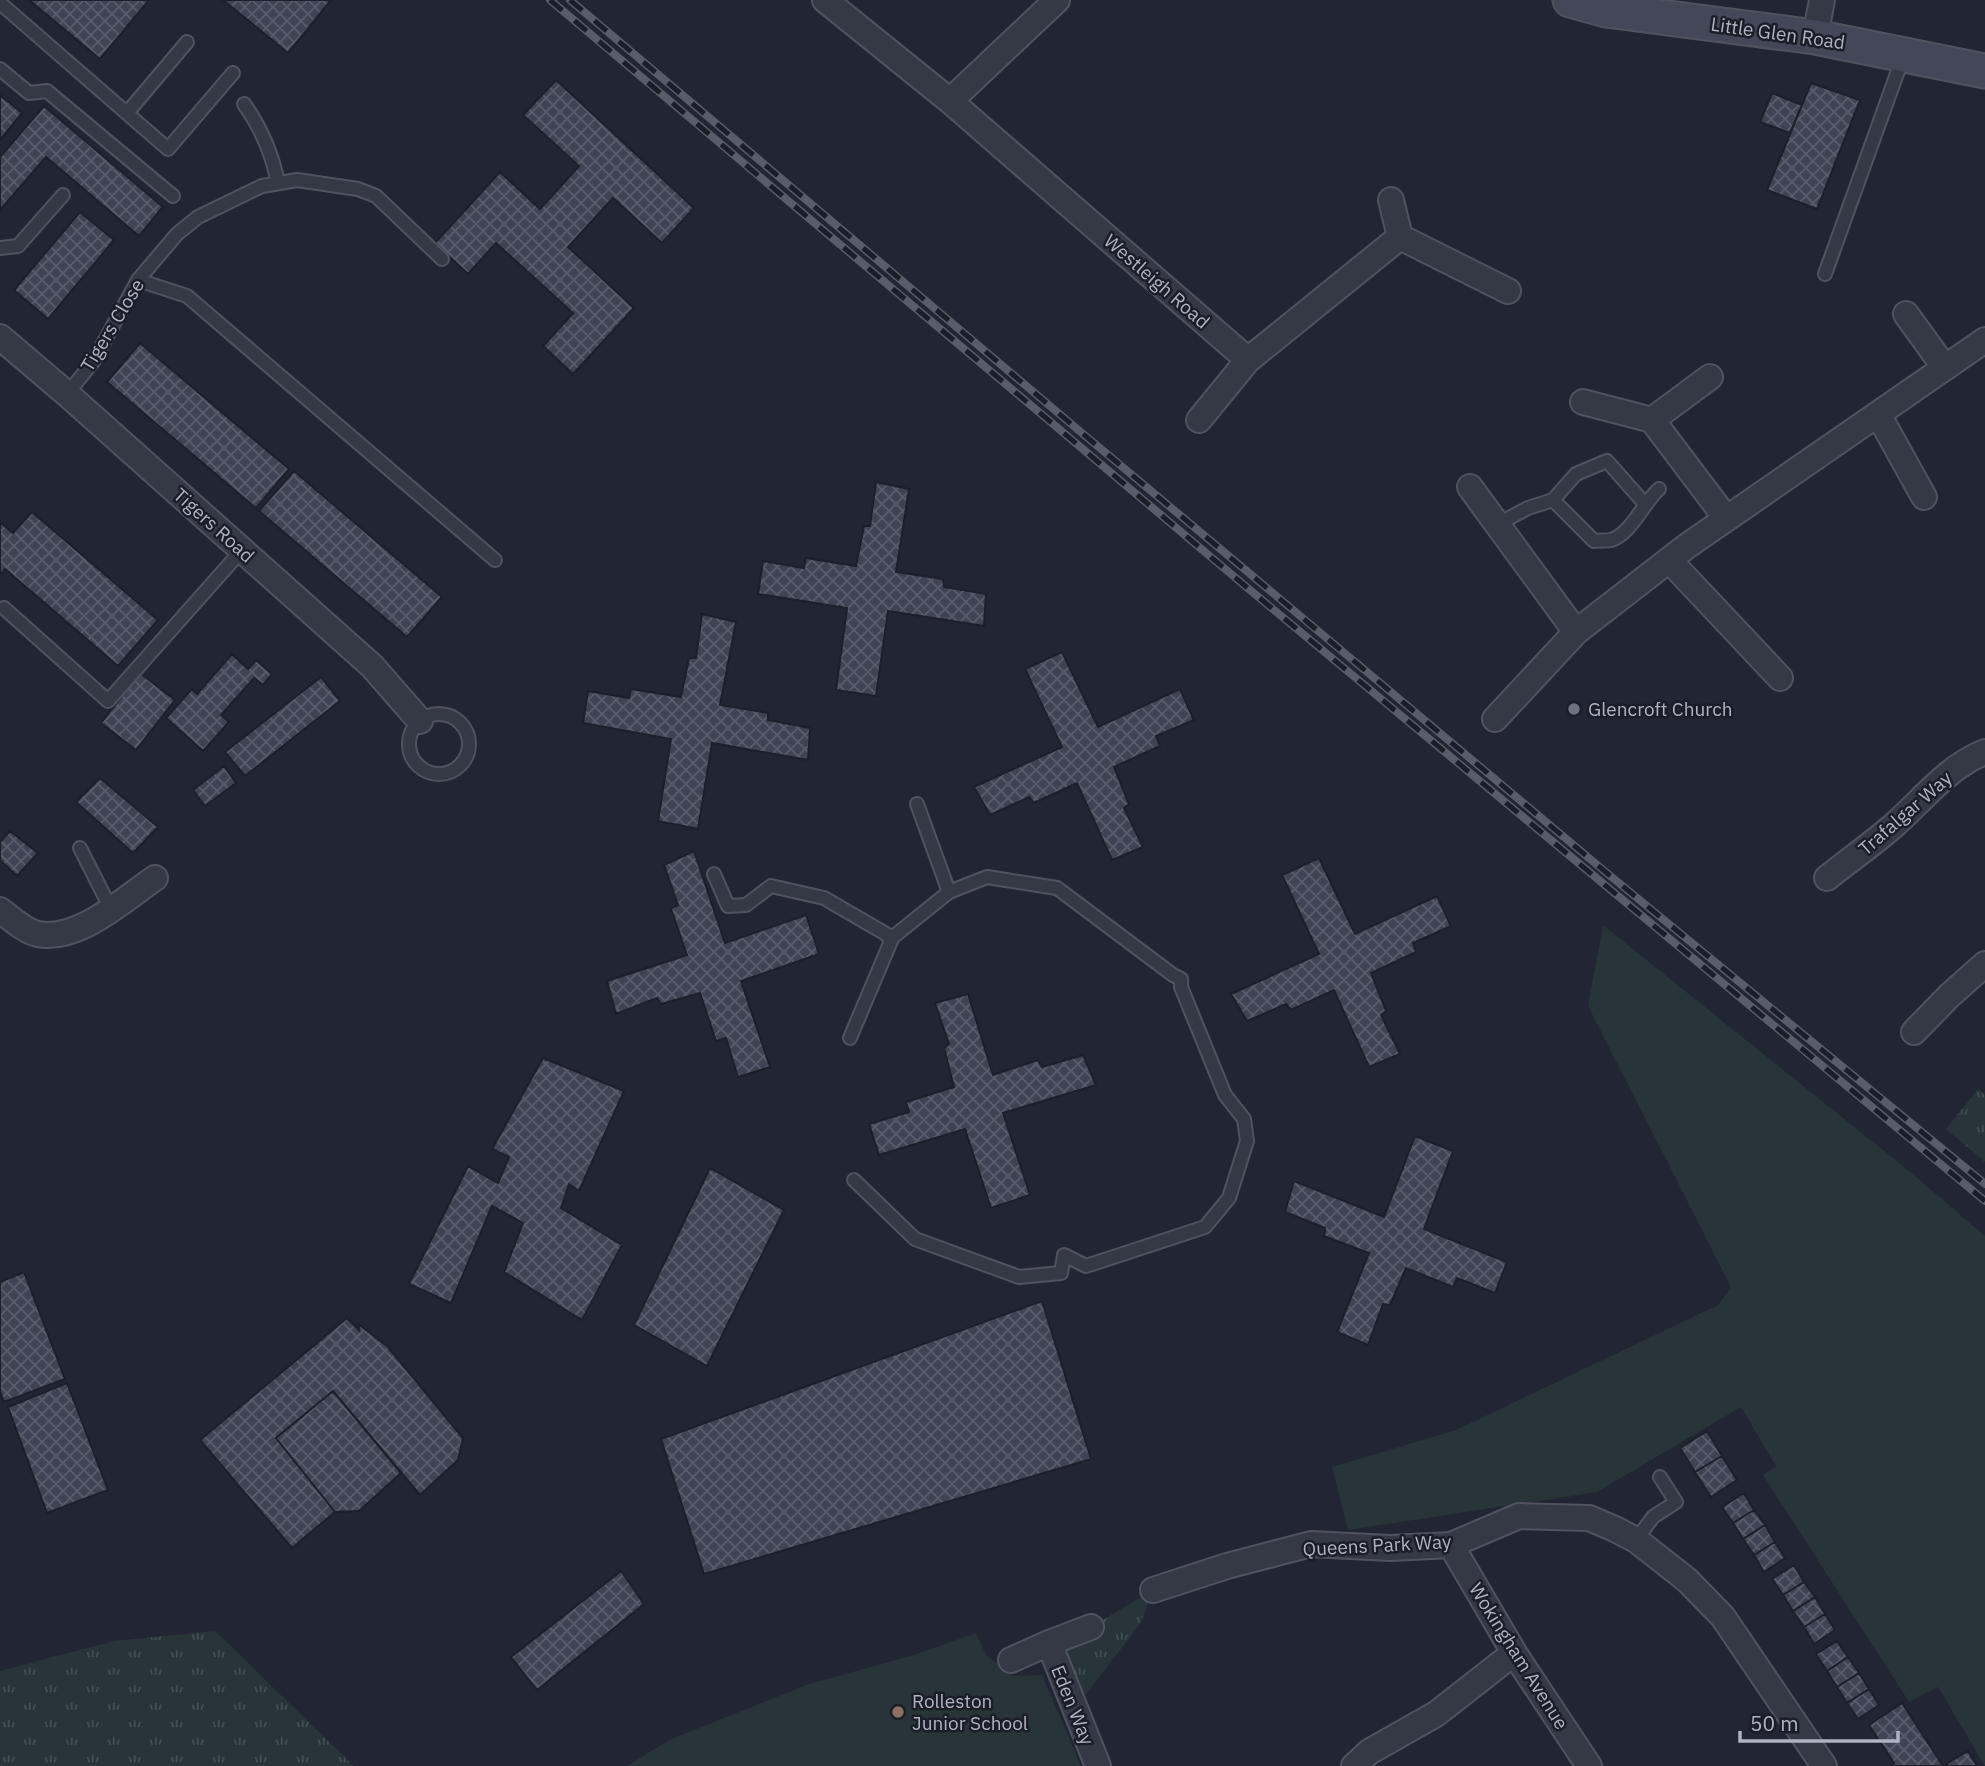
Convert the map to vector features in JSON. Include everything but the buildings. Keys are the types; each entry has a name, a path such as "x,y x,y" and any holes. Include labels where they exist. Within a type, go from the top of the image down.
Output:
{"main road":[{"name":"Little Glen Road","path":"1570,0 1606,10 1815,37 1985,71"}],"street":[{"name":"Westleigh Road","path":"825,0 950,101 1248,360"},
{"path":"950,101 1058,0"},
{"path":"1815,37 1822,0"},
{"path":"1391,200 1401,237 1508,291"},
{"path":"1199,420 1248,360 1401,237"},
{"path":"1906,314 1945,368"},
{"name":"Tigers Road","path":"0,337 372,666 420,721"},
{"path":"1495,719 1576,632 1669,560 1985,340"},
{"path":"1652,420 1710,377"},
{"path":"1584,402 1652,420 1726,518"},
{"path":"1878,414 1924,497"},
{"path":"1470,486 1576,632"},
{"path":"1669,560 1780,678"},
{"name":"Trafalgar Way","path":"1827,878 1891,828 1962,763 1985,752"},
{"path":"0,910 38,934 75,930 155,878"},
{"path":"1914,1032 1985,964"},
{"name":"Queens Park Way","path":"1153,1590 1227,1566 1311,1544 1390,1548 1451,1545 1519,1516 1589,1518 1636,1540 1687,1580 1723,1617 1824,1766"},
{"name":"Wokingham Avenue","path":"1451,1545 1514,1653 1589,1766"},
{"name":"Eden Way","path":"1011,1660 1091,1627"},
{"name":"Eden Way","path":"1049,1643 1098,1766"},
{"path":"1354,1766 1369,1752 1436,1714 1514,1653"}],"lane":[{"path":"0,4 168,149 233,73"},
{"path":"127,113 187,42"},
{"path":"1825,274 1904,53"},
{"path":"0,69 29,93 47,91 173,196"},
{"path":"244,104 259,125 272,153 278,183"},
{"name":"Tigers Close","path":"67,394 93,362 138,280 177,234 198,217 262,186 297,180 358,189 376,196 442,259"},
{"path":"0,248 18,246 63,195"},
{"path":"138,280 187,296 495,560"},
{"path":"1498,524 1528,508 1553,500 1576,474 1607,461 1645,504"},
{"path":"1553,500 1594,541 1613,540 1636,520 1645,504 1659,489"},
{"path":"4,608 108,701 242,550"},
{"path":"439,714 449,715 465,728 469,748 460,766 441,774 423,769 416,763 411,755 410,736 420,721 439,714"},
{"path":"917,804 950,892"},
{"path":"80,848 111,909"},
{"path":"713,874 729,906 746,905 771,887 824,898 893,937 950,892 987,877 1057,888 1181,979 1181,987 1225,1095 1244,1119 1247,1142 1229,1198 1205,1227 1086,1266 1064,1255 1061,1273 1018,1277 915,1239 854,1180"},
{"path":"850,1038 891,941 886,934"},
{"path":"1636,1540 1653,1517 1676,1502 1660,1477"}],"green space":[{"path":"1603,925 1914,1175 1985,1236 1985,1766 1938,1687 1909,1702 1763,1475 1776,1466 1741,1407 1597,1492 1348,1530 1332,1467 1456,1430 1718,1305 1731,1287 1588,1006"},
{"path":"1978,1089 1985,1095 1985,1162 1946,1129"},
{"path":"1153,1590 1140,1624 1080,1702 1049,1644 1091,1627"},
{"path":"215,1631 354,1766 0,1766 0,1671 114,1641"},
{"name":"Rolleston Junior School","path":"976,1633 986,1655 1013,1676 1042,1675 1081,1766 627,1766 669,1740 809,1684 914,1655"}],"railway":[{"path":"550,0 1250,590 1985,1201"},
{"path":"570,0 1608,874 1985,1184"}],"place":[{"name":"Glencroft Church","path":"1574,709"},
{"name":"Rolleston Junior School","path":"898,1712"}]}
